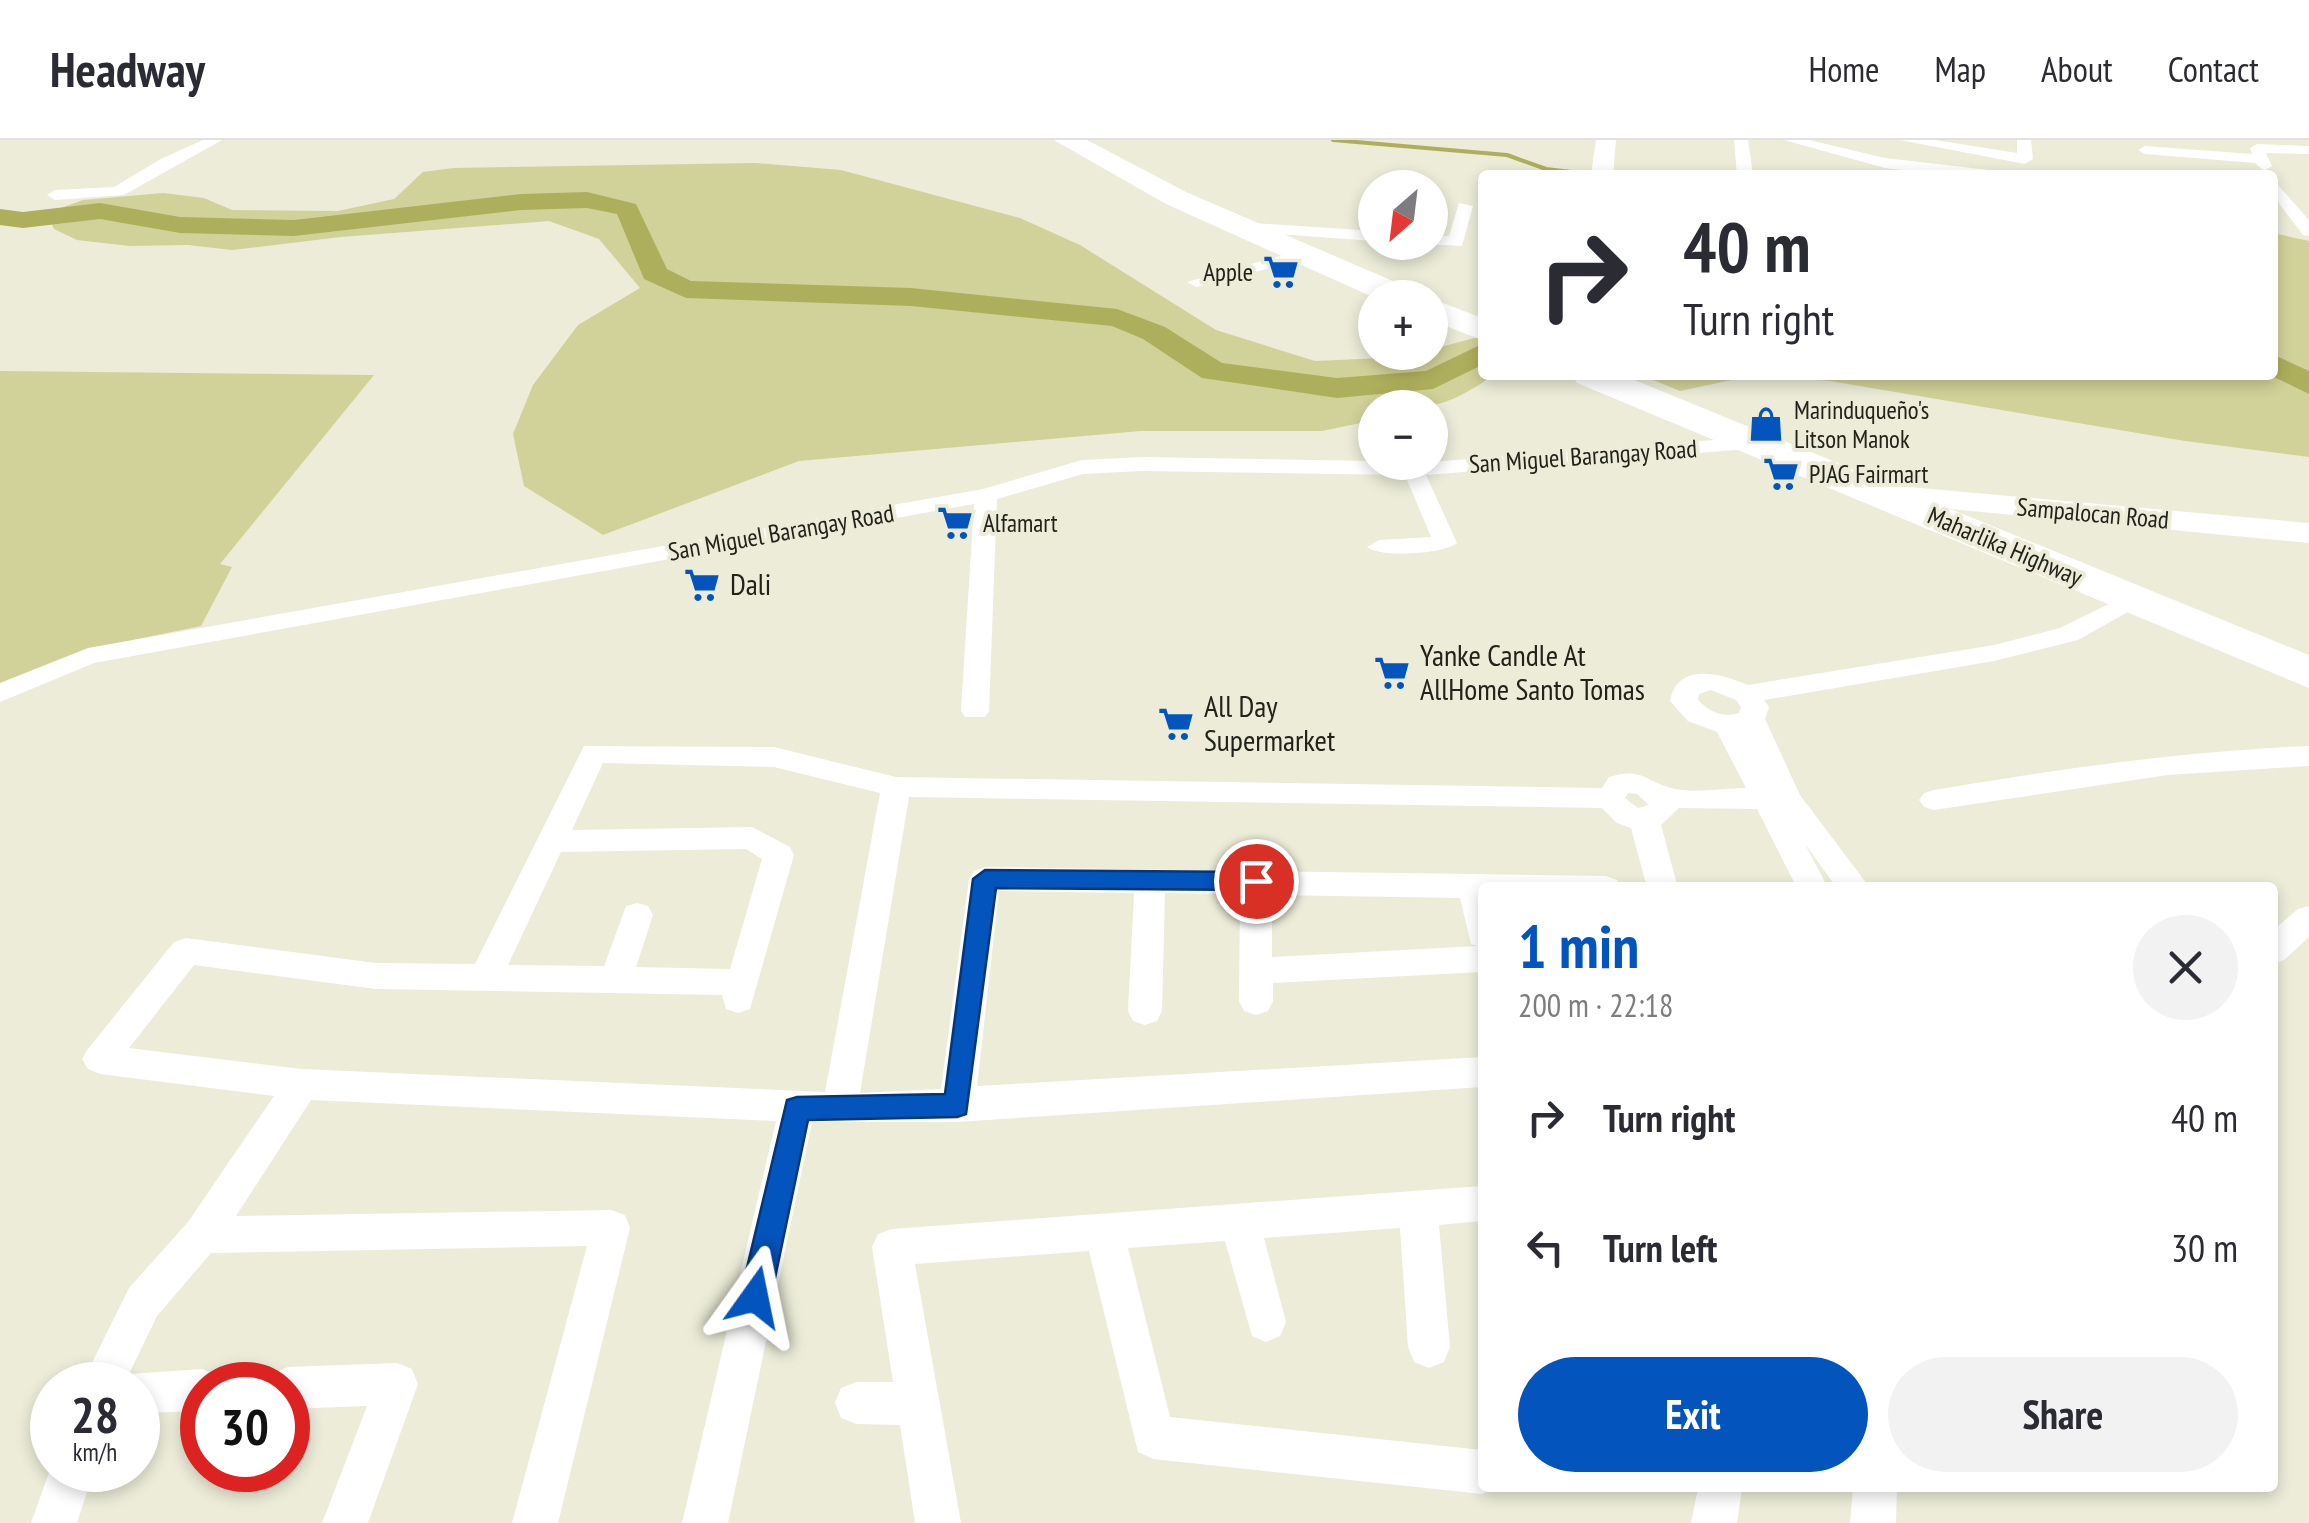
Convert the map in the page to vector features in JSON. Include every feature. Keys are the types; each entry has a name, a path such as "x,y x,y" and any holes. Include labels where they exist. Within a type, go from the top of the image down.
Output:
{"highway":[{"path":"1066,140 1239,226 1361,280"},
{"name":"Maharlika Highway","path":"1602,380 2309,673"}],"main road":[{"path":"1603,170 1606,140"},
{"name":"Sampalocan Road","path":"1877,494 2309,532"}],"street":[{"path":"54,194 118,192 166,162 214,140"},
{"path":"1741,140 1744,170"},
{"path":"1791,140 1885,163 1945,170"},
{"path":"1907,140 2026,160 2024,140"},
{"path":"2152,166 2144,145 2201,147 2260,159"},
{"path":"2268,170 2257,148 2309,150"},
{"path":"2279,204 2309,206"},
{"path":"2279,204 2303,232"},
{"path":"1448,241 1456,242 1465,206"},
{"path":"1239,226 1358,235"},
{"path":"1196,282 1301,255"},
{"name":"San Miguel Barangay Road","path":"1448,465 1752,443"},
{"name":"San Miguel Barangay Road","path":"0,693 88,656 986,495 1082,467 1142,464 1358,467"},
{"path":"1378,548 1445,543 1418,480"},
{"path":"975,710 986,495"},
{"path":"1809,882 1742,713 2069,634 2133,599"},
{"path":"485,978 594,754 774,758 896,787 1610,798 1618,784 1630,782 1654,790 1662,882"},
{"path":"1934,800 2144,768 2249,757 2309,756"},
{"path":"840,1108 896,787"},
{"path":"1653,808 1775,799"},
{"path":"1775,799 1849,882"},
{"path":"550,842 752,838 779,855 739,991 616,978 376,976 186,951 100,1060 302,1084 797,1108 957,1106 1478,1072"},
{"path":"957,1106 985,879 1478,885"},
{"path":"1145,1011 1150,879"},
{"path":"1256,881 1256,986 1478,959"},
{"path":"1474,885 1478,910"},
{"path":"616,978 637,915"},
{"path":"2278,946 2309,918"},
{"path":"113,1362 143,1302 202,1235 302,1084"},
{"path":"706,1523 797,1108"},
{"path":"938,1523 892,1247 1478,1204"},
{"path":"1418,1210 1428,1346"},
{"path":"1240,1222 1266,1322"},
{"path":"202,1235 611,1228 535,1523"},
{"path":"1104,1232 1153,1437 1478,1472"},
{"path":"310,1387 397,1384 345,1523"},
{"path":"856,1403 917,1404"},
{"path":"54,1523 65,1492"},
{"path":"1714,1523 1719,1492"},
{"path":"1873,1523 1875,1492"}],"green space":[{"path":"756,163 841,170 1020,218 1080,245 1216,330 1315,361 1358,359 1358,370 1448,370 1448,345 1478,337 1478,380 1486,380 1448,401 1448,390 1358,390 1358,424 1322,431 1141,431 799,461 603,535 524,486 513,434 533,385 578,325 640,288 599,239 549,221 341,237 232,250 188,245 130,246 77,240 54,229 47,213 83,200 163,193 204,198 232,210 338,211 394,199 423,172 453,168"},
{"path":"2278,234 2309,241 2309,457 2185,441 1818,380 2278,380"},
{"path":"0,371 374,375 220,564 232,567 201,626 89,649 0,684"},
{"path":"1653,380 1732,380 1680,391"}],"waterway":[{"path":"1333,140 1507,155 1554,170"},
{"path":"0,217 23,220 100,211 180,225 294,228 521,202 587,200 627,209 650,255 654,273 686,289 911,297 1117,318 1154,333 1213,371 1337,388 1433,380 1478,355"},
{"path":"2278,366 2309,384"}],"place":[{"name":"Apple","path":"1281,272"},
{"name":"Marinduqueño's Litson Manok","path":"1766,424"},
{"name":"PJAG Fairmart","path":"1781,474"},
{"name":"Alfamart","path":"955,523"},
{"name":"Dali","path":"702,585"},
{"name":"Yanke Candle At AllHome Santo Tomas","path":"1392,673"},
{"name":"All Day Supermarket","path":"1176,724"}],"route":[{"path":"755,1297 797,1108 957,1106 985,879 1256,881"}]}
